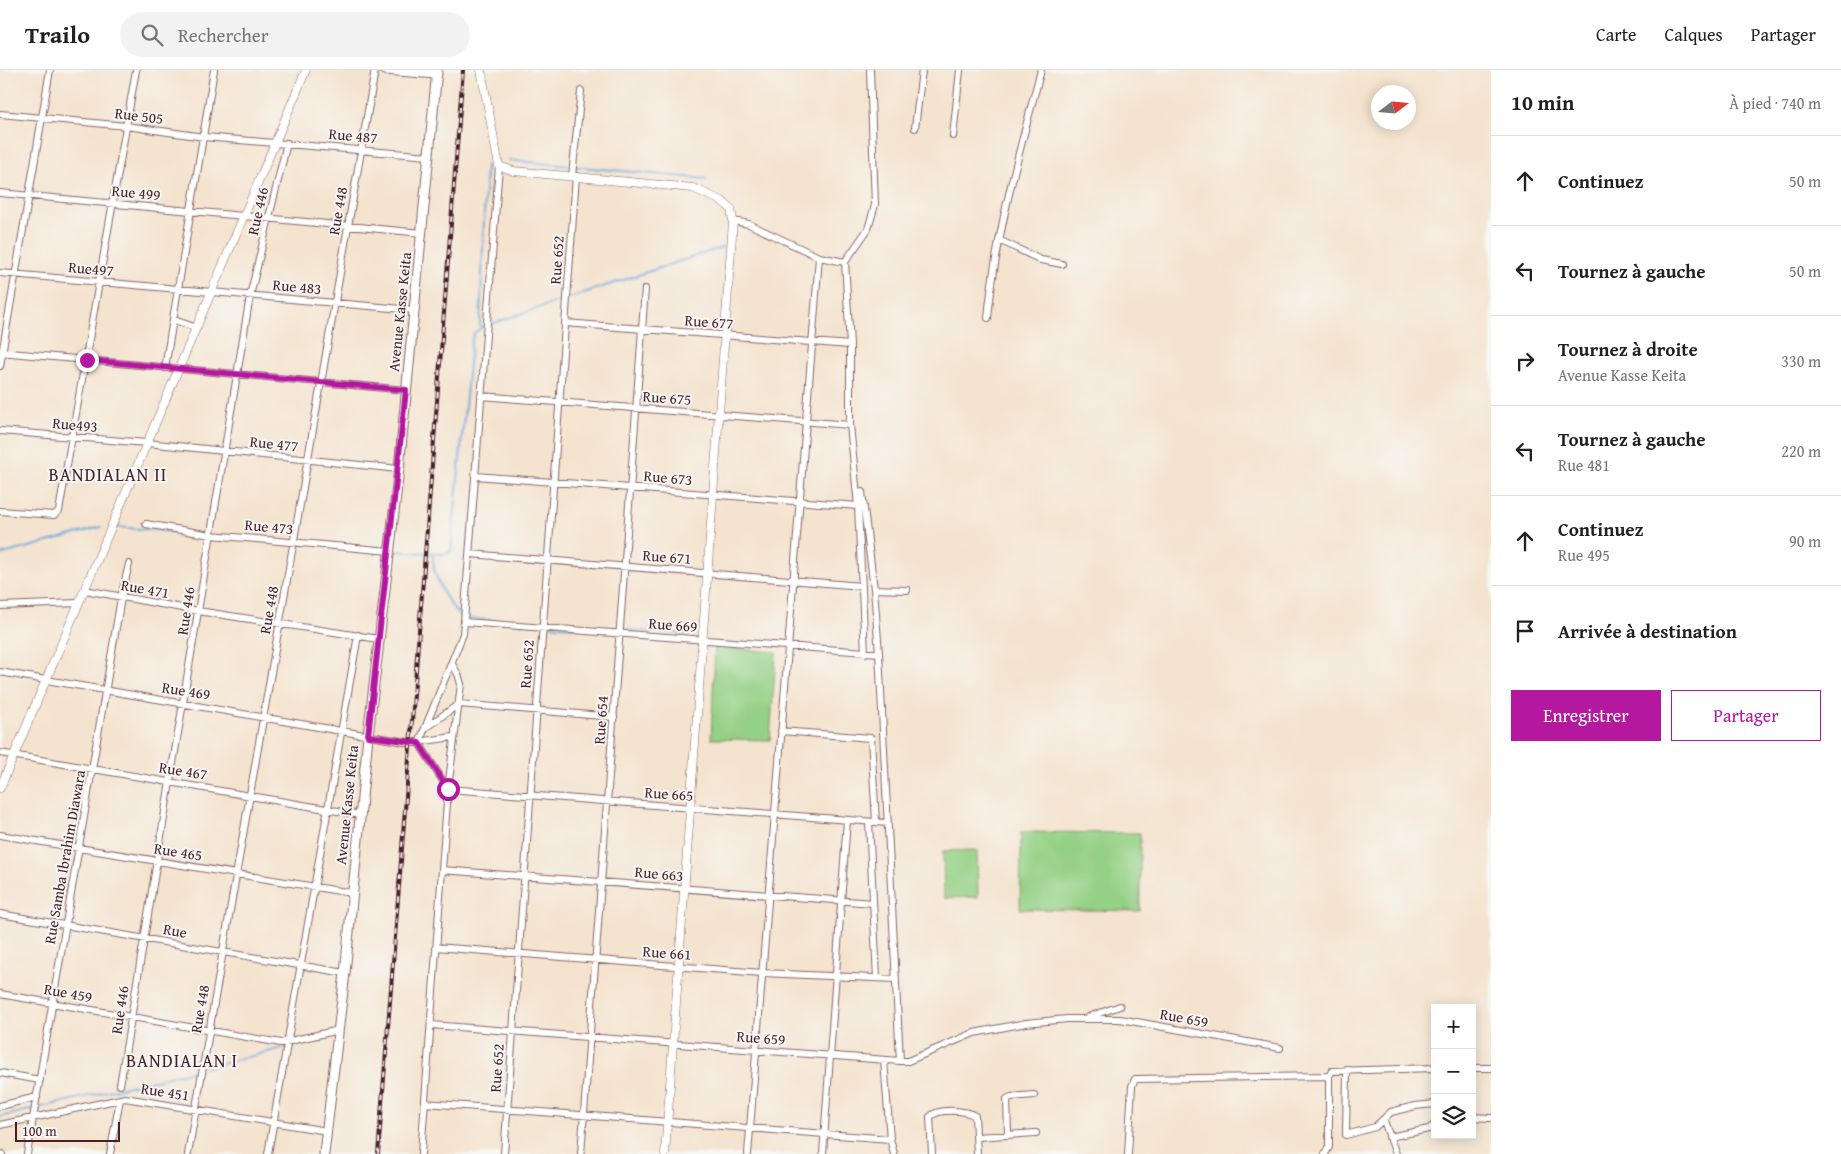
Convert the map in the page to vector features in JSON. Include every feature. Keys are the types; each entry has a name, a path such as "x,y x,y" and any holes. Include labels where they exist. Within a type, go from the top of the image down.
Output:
{"main road":[{"path":"385,70 437,72"},
{"name":"Avenue Kasse Keita","path":"325,1153 368,736 399,469 437,72"}],"street":[{"path":"0,366 50,70"},
{"path":"0,512 54,515 59,511 87,360 136,70"},
{"path":"165,368 214,70"},
{"path":"0,788 306,70"},
{"name":"Rue 448","path":"188,1154 375,70"},
{"path":"448,789 419,743 452,664 463,634 465,622 499,166 481,70"},
{"path":"865,652 858,506 850,425 850,345 845,262 868,229 875,205 870,70"},
{"path":"915,128 922,70"},
{"path":"953,136 960,70"},
{"path":"988,318 992,272 1010,183 1041,70"},
{"name":"Rue 652","path":"504,1154 581,91"},
{"name":"Rue 505","path":"0,114 276,142"},
{"name":"Rue 487","path":"276,142 429,156"},
{"name":"Rue 446","path":"120,1085 250,296 287,143"},
{"path":"499,166 514,171 693,188 722,201 731,209 733,221 666,1154"},
{"name":"Rue 499","path":"0,193 422,233"},
{"path":"733,221 749,224 819,257 845,262"},
{"path":"999,240 1041,260 1062,264"},
{"path":"748,1154 819,257"},
{"name":"Rue497","path":"0,273 179,290"},
{"name":"Rue 654","path":"581,1154 645,289"},
{"name":"Rue 483","path":"179,290 414,310"},
{"path":"174,320 197,328"},
{"name":"Rue 677","path":"565,323 850,345"},
{"path":"1,352 406,390"},
{"name":"Rue 675","path":"482,396 850,425"},
{"name":"Rue493","path":"0,431 147,443"},
{"name":"Rue 477","path":"147,443 399,469"},
{"name":"Rue 673","path":"476,476 858,506"},
{"path":"862,492 874,589 900,1062"},
{"name":"Rue 473","path":"146,524 211,535 390,551"},
{"name":"Rue 671","path":"470,554 862,586"},
{"name":"Rue Samba Ibrahim Diawara","path":"27,1154 121,598 129,564"},
{"path":"874,589 907,590"},
{"name":"Rue 471","path":"85,590 198,611 379,639"},
{"path":"0,606 79,603"},
{"name":"Rue 669","path":"465,622 878,654"},
{"path":"268,1154 284,1064 285,1042 358,635"},
{"path":"421,1154 448,789 461,684 452,664"},
{"name":"Rue 469","path":"0,672 264,716 368,736 419,743 453,737"},
{"path":"427,727 459,704 614,717"},
{"path":"781,731 871,738 873,903 877,978"},
{"name":"Rue 467","path":"0,753 250,794 361,815"},
{"name":"Rue 665","path":"448,789 888,823"},
{"path":"822,1154 847,820"},
{"name":"Rue 465","path":"0,835 352,893"},
{"name":"Rue 663","path":"442,870 873,903"},
{"name":"Rue","path":"0,914 345,973"},
{"name":"Rue 661","path":"436,947 762,973 896,979"},
{"name":"Rue 459","path":"0,994 285,1042"},
{"name":"Rue 659","path":"1083,1019 1120,1006"},
{"name":"Rue 659","path":"431,1025 900,1062 908,1061 974,1033 1026,1023 1083,1019 1120,1019 1280,1048"},
{"path":"285,1042 338,1030"},
{"path":"884,1060 890,1139 894,1154"},
{"path":"1325,1154 1329,1147 1329,1076 1333,1070 1431,1068"},
{"path":"1476,1068 1491,1068"},
{"path":"1347,1069 1346,1135 1369,1129 1384,1121 1391,1112 1431,1104"},
{"path":"0,1073 40,1080"},
{"path":"1128,1154 1132,1086 1136,1079 1329,1076"},
{"path":"1008,1135 1007,1099 1034,1095"},
{"path":"110,1154 120,1099"},
{"name":"Rue 451","path":"0,1125 120,1099 327,1131"},
{"path":"0,1106 37,1100"},
{"path":"425,1103 890,1139"},
{"path":"932,1154 930,1117 938,1112 970,1112 977,1119 977,1154"},
{"path":"1476,1117 1491,1118"},
{"path":"1384,1121 1396,1154"},
{"path":"1389,1137 1431,1128"},
{"path":"977,1137 1036,1133"}],"green space":[{"path":"715,647 776,652 770,740 711,739"},
{"path":"1021,832 1140,833 1140,911 1020,909"},
{"path":"977,850 978,897 944,898 943,851"}],"waterway":[{"path":"508,160 706,179"},
{"path":"480,328 486,165"},
{"path":"569,298 723,247"},
{"path":"488,325 565,299"},
{"path":"391,551 445,554 451,551 471,344 474,333 484,326"},
{"path":"0,555 101,527"},
{"path":"115,527 177,532"},
{"path":"433,555 433,563 438,581 451,605 462,618 541,624"},
{"path":"545,625 618,630"},
{"path":"623,630 690,634"},
{"path":"288,1047 324,1039"},
{"path":"205,1068 283,1048"},
{"path":"0,1117 201,1069"}],"railway":[{"path":"378,1154 463,70"}],"district":[{"name":"BANDIALAN II","path":"108,475"},
{"name":"BANDIALAN I","path":"182,1061"}],"route":[{"path":"87,360 406,390 399,469 368,736 419,743 448,789"}]}
